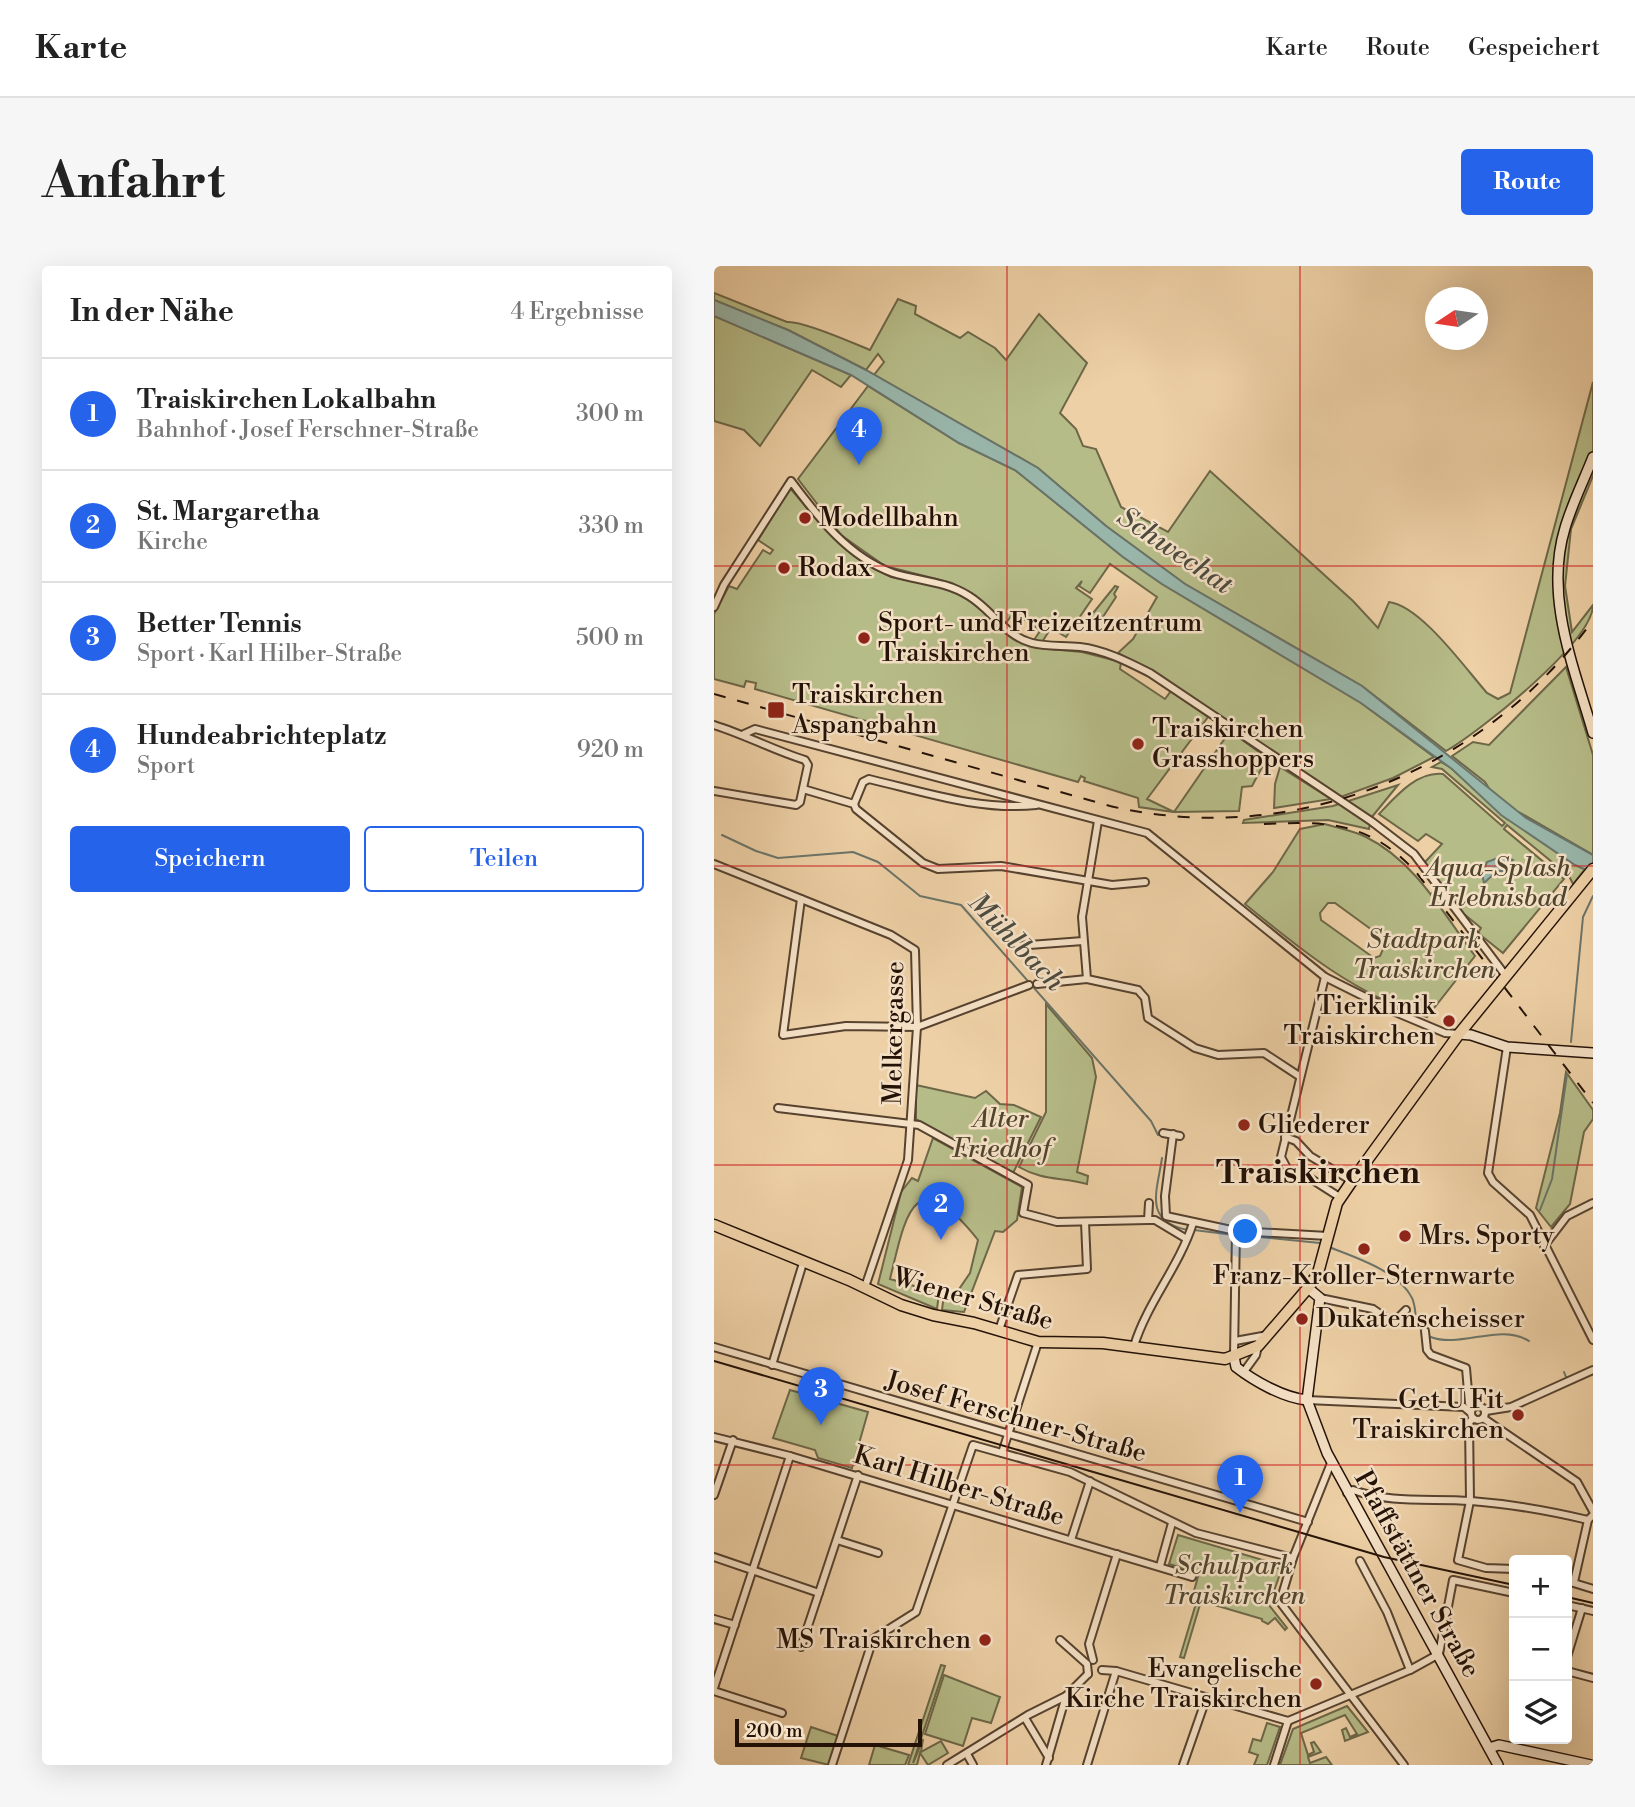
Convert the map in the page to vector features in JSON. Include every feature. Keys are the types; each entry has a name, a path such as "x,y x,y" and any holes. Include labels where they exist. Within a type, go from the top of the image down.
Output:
{"main road":[{"path":"1593,457 1565,527 1557,574 1561,617 1593,733"},
{"path":"1308,1288 1320,1298 1307,1400 1296,1399 1243,1373 1236,1367 1234,1357 1258,1346 1308,1288 1318,1273 1337,1195 1352,1181 1459,1034 1593,869"},
{"path":"1459,1034 1471,1035 1507,1047 1593,1053"},
{"name":"Wiener Straße","path":"714,1225 865,1287 901,1305 1038,1342 1135,1346 1217,1359 1234,1357"},
{"name":"Pfaffstättner Straße","path":"1307,1400 1331,1463 1498,1765"},
{"path":"1489,1748 1499,1745 1591,1765"}],"street":[{"path":"714,607 724,585 791,481 838,538 863,557 892,572 946,584 968,595 985,606 1008,631 1032,643 1083,647 1118,657 1150,673 1371,821 1414,854 1506,976"},
{"path":"714,725 744,734 765,747 805,760 808,765 803,789 796,805 714,791"},
{"path":"744,734 758,730 1147,833 1325,977 1395,1012 1445,1033 1459,1034"},
{"path":"1038,805 1010,808 966,802 869,779 863,782 854,804 856,809 917,858 947,871 1001,866 1112,885 1145,882"},
{"path":"803,789 854,804"},
{"path":"1087,979 1083,941 1087,881 1098,821"},
{"name":"Melkergasse","path":"714,864 722,865 912,947 916,955 917,1027 908,1160 865,1287"},
{"path":"801,899 783,1035 846,1026 917,1027 1029,985"},
{"path":"1008,938 1015,946 1083,941"},
{"path":"1325,977 1281,1157 1284,1168 1337,1195"},
{"path":"1037,984 1087,979 1138,990 1145,998 1148,1018 1195,1048 1218,1055 1264,1053 1299,1076"},
{"path":"1507,1047 1489,1173 1493,1182 1530,1215 1593,1340"},
{"path":"778,1108 919,1125 1028,1185 1023,1213 1057,1222 1155,1220 1189,1230 1327,1242"},
{"path":"1163,1133 1177,1135 1165,1196 1166,1216 1189,1230"},
{"path":"1285,1138 1296,1141 1310,1156 1352,1181"},
{"path":"1148,1220 1149,1203"},
{"path":"1544,1246 1567,1216 1593,1203"},
{"path":"999,1330 1018,1275 1088,1267 1085,1222"},
{"path":"1135,1346 1141,1324 1167,1282 1189,1230"},
{"path":"1234,1357 1236,1234"},
{"path":"772,1365 803,1263"},
{"path":"1320,1298 1373,1310 1393,1323 1406,1310"},
{"path":"1235,1341 1270,1334"},
{"path":"1425,1335 1431,1355 1466,1368 1472,1413 1469,1423 1470,1501 1459,1562 1486,1568 1509,1569"},
{"path":"1002,1453 1038,1342"},
{"path":"1243,1373 1256,1355 1258,1346"},
{"name":"Josef Ferschner-Straße","path":"714,1348 1308,1521"},
{"path":"1307,1400 1464,1408 1484,1415 1511,1407 1593,1370"},
{"path":"1472,1413 1483,1407 1484,1415 1577,1482 1591,1515 1572,1578"},
{"name":"Karl Hilber-Straße","path":"714,1437 858,1475 1192,1577"},
{"path":"714,1495 733,1440"},
{"name":"Josef Ferschner-Straße","path":"954,1505 973,1446 1070,1472 1196,1533 1293,1558"},
{"path":"782,1713 714,1689 790,1456"},
{"path":"1331,1463 1293,1558 1280,1602 1404,1765"},
{"path":"801,1647 858,1475"},
{"path":"1071,1540 1090,1482"},
{"path":"1348,1493 1353,1490 1399,1501 1470,1501 1591,1515"},
{"path":"1353,1503 1366,1495"},
{"path":"832,1765 873,1640 916,1612 954,1505"},
{"path":"1160,1566 1172,1523"},
{"path":"837,1540 878,1553"},
{"path":"947,1765 1066,1696 1088,1674 1089,1644 1117,1554"},
{"path":"714,1557 819,1593"},
{"path":"1360,1561 1387,1612 1410,1670"},
{"path":"1088,1674 1096,1676 1102,1670 1116,1671 1288,1721 1410,1670 1439,1654 1453,1580 1509,1591"},
{"path":"1572,1581 1593,1589"},
{"path":"1572,1606 1593,1611"},
{"path":"1572,1641 1582,1608"},
{"path":"714,1619 735,1625"},
{"path":"1060,1640 1090,1662 1100,1662 1102,1670"},
{"path":"1087,1765 1116,1671"},
{"path":"1572,1672 1593,1678"},
{"path":"1047,1761 1066,1696"},
{"path":"1183,1765 1206,1699"},
{"path":"1025,1718 1047,1761"},
{"path":"1274,1765 1288,1721"},
{"path":"967,1754 973,1765"}],"green space":[{"path":"714,293 787,322 815,328 870,350 898,299 916,306 915,314 960,338 968,332 995,348 1006,360 1039,314 1087,363 1060,413 1076,429 1083,446 1096,449 1121,507 1168,532 1210,471 1353,601 1378,628 1389,602 1415,614 1455,654 1487,693 1498,699 1510,693 1593,382 1593,476 1571,529 1565,586 1572,632 1593,605 1588,621 1575,641 1532,685 1507,707 1446,751 1362,686 1185,584 1106,526 1038,468 874,375 884,362 878,354 866,370 788,330 714,300"},
{"path":"714,316 851,375 841,387 812,370 760,446 744,430 714,421"},
{"path":"868,386 959,443 1015,470 1123,557 1162,584 1361,703 1434,757 1393,778 1338,798 1153,672 1118,653 1133,639 1157,597 1110,564 1090,593 1079,586 1082,581 1076,588 1092,599 1066,637 1051,628 1042,642 1034,640 1040,631 1014,612 1006,623 978,598 952,583 885,566 841,535 798,479"},
{"name":"Sport- und Freizeitzentrum Traiskirchen","path":"790,488 824,528 853,555 875,569 891,577 947,588 979,606 1020,642 1040,648 1082,652 1121,662 1120,669 1165,699 1171,691 1208,717 1147,799 1174,812 1139,807 1138,798 1084,781 1085,778 1081,776 1078,782 755,689 756,683 746,681 744,687 714,679 714,614 729,586 737,589 763,550 770,554 773,550 758,540"},
{"path":"1115,586 1118,587 1114,594 1116,597 1095,629 1085,623"},
{"name":"Aqua-Splash Erlebnisbad","path":"1566,667 1593,755 1593,855 1519,812 1575,865 1585,869 1573,884 1569,876 1507,825 1504,829 1564,879 1503,953 1478,933 1481,928 1464,914 1424,863 1442,844 1426,834 1418,841 1379,814 1400,793 1424,776 1443,774 1502,826 1505,823 1442,769 1432,767 1441,762 1451,768 1508,820 1485,782 1452,756 1473,742 1489,745"},
{"path":"1230,731 1267,758 1252,786 1242,787 1239,811 1174,812"},
{"path":"1280,767 1331,799 1274,808 1275,784"},
{"path":"1398,785 1371,818 1369,829 1328,820 1243,823 1244,820 1333,806"},
{"name":"Stadtpark Traiskirchen","path":"1325,824 1361,835 1383,847 1427,889 1475,956 1427,1017 1376,997 1330,970 1245,904 1273,872 1300,829","holes":["1328,903 1335,903 1383,938 1385,945 1380,956 1374,958 1321,920 1320,913"]},
{"path":"1046,1004 1092,1058 1096,1077 1077,1172 1088,1176 1087,1184 1044,1177 1019,1167 1046,1112"},
{"path":"1566,1072 1593,1110 1593,1119 1584,1132 1570,1204 1551,1227 1536,1208 1560,1113"},
{"name":"Alter Friedhof","path":"916,1085 975,1098 986,1091 1000,1104 1014,1105 1041,1117 1013,1173 916,1119"},
{"path":"933,1138 1022,1187 1017,1220 1003,1232 995,1231 964,1312 942,1310 944,1294 957,1292 970,1273 978,1240 957,1216 940,1203 926,1200 916,1205 908,1217 890,1279 939,1293 937,1309 878,1284 901,1192 912,1178 918,1181"},
{"path":"790,1390 868,1412 852,1468 818,1458 815,1450 773,1438"},
{"name":"Schulpark Traiskirchen","path":"1178,1535 1273,1563 1281,1571 1269,1605 1287,1628 1285,1630 1275,1618 1268,1624 1262,1619 1201,1601 1184,1658 1180,1657 1197,1600 1192,1598 1199,1573 1169,1564"},
{"path":"941,1665 945,1666 913,1763 923,1739 921,1752 941,1741 948,1753 928,1765 920,1753 917,1765 908,1765"},
{"path":"944,1675 1000,1697 991,1723 972,1718 963,1746 925,1734"},
{"path":"1347,1706 1368,1732 1345,1741 1342,1730 1346,1728 1350,1737 1357,1734 1345,1715 1301,1733 1308,1755 1314,1752 1311,1743 1314,1742 1321,1752 1308,1757 1310,1763 1326,1757 1332,1765 1280,1765 1293,1729"},
{"path":"1267,1723 1280,1727 1267,1765 1254,1765 1258,1755 1249,1752 1253,1739 1261,1741"},
{"path":"811,1727 838,1736 829,1765 801,1758"},
{"path":"875,1745 909,1755 905,1765 869,1765"}],"shaded area":[{"path":"714,300 788,330 866,370 1038,468 1106,526 1185,584 1362,686 1526,818 1593,855 1593,873 1575,865 1501,815 1452,769 1361,703 1162,584 1123,557 1015,470 959,443 851,375 714,316"},
{"path":"1503,856 1513,860 1504,871 1497,871 1484,883 1482,874 1487,862"}],"waterway":[{"name":"Mühlbach","path":"722,835 778,858 853,852 878,862 920,896 961,905 1151,1121 1158,1135"},
{"path":"1571,1042 1583,917 1593,896"},
{"path":"1540,1210 1552,1179 1567,1074"},
{"name":"Mühlbach","path":"1162,1158 1156,1193 1159,1212 1164,1220 1188,1230"},
{"name":"Mühlbach","path":"1194,1230 1234,1235"},
{"name":"Mühlbach","path":"1239,1235 1320,1243"},
{"name":"Mühlbach","path":"1329,1247 1375,1266 1406,1288 1414,1303 1418,1325 1424,1333"},
{"name":"Mühlbach","path":"1428,1336 1453,1340 1505,1334 1529,1341"},
{"name":"Mühlbach","path":"1564,1372 1566,1377"}],"tram line":[{"path":"714,1361 1384,1557 1509,1584"},
{"path":"1572,1598 1593,1603"}],"railway":[{"path":"714,694 1110,806 1179,817 1248,816 1315,806 1380,786 1441,757 1497,719 1548,673 1593,620"},
{"path":"1264,824 1308,823 1347,828 1365,834 1399,855 1416,872 1593,1103"}],"place":[{"name":"Hundeabrichteplatz","path":"859,465"},
{"name":"Modellbahn","path":"805,518"},
{"name":"Rodax","path":"784,568"},
{"name":"Sport- und Freizeitzentrum Traiskirchen","path":"864,638"},
{"name":"Traiskirchen Aspangbahn","path":"776,710"},
{"name":"Traiskirchen Grasshoppers","path":"1138,744"},
{"name":"Tierklinik Traiskirchen","path":"1449,1021"},
{"name":"Gliederer","path":"1244,1125"},
{"name":"Mrs. Sporty","path":"1405,1236"},
{"name":"St. Margaretha","path":"941,1240"},
{"name":"Franz-Kroller-Sternwarte","path":"1364,1249"},
{"name":"Dukatenscheisser","path":"1302,1319"},
{"name":"Get U Fit Traiskirchen","path":"1518,1415"},
{"name":"Better Tennis","path":"821,1425"},
{"name":"Traiskirchen Lokalbahn","path":"1240,1513"},
{"name":"MS Traiskirchen","path":"985,1640"},
{"name":"Evangelische Kirche Traiskirchen","path":"1316,1684"}],"district":[{"name":"Traiskirchen","path":"1318,1173"}],"water label":[{"name":"Schwechat","path":"1175,551"}]}
